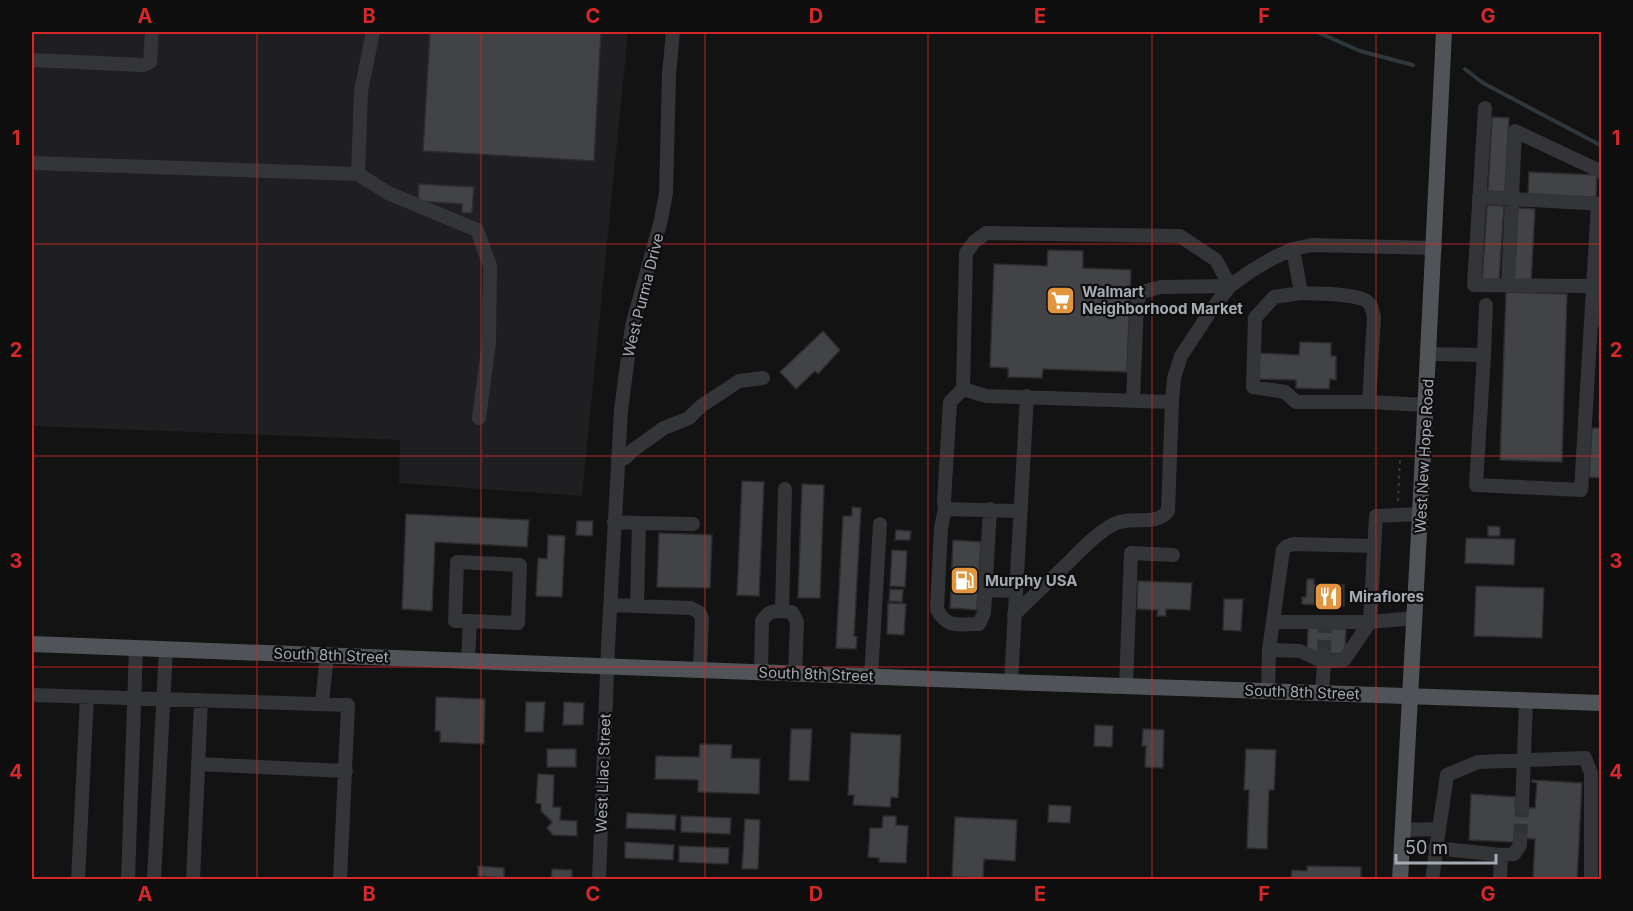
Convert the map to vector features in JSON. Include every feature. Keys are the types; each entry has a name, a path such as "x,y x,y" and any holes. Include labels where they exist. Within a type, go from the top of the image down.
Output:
{"main road":[{"name":"West New Hope Road","path":"1400,879 1435,248 1444,32"},
{"name":"South 8th Street","path":"32,644 1602,703"}],"street":[{"path":"32,60 143,65 150,62 152,32"},
{"path":"358,174 361,91 373,32"},
{"name":"West Purma Drive","path":"607,666 625,370 632,326 661,220 666,193 669,74 673,32"},
{"path":"1485,108 1474,285 1592,286"},
{"path":"1508,285 1515,130 1602,172"},
{"path":"32,163 358,174 388,194 477,230 490,266 489,342 479,418"},
{"path":"1479,197 1600,204 1592,286 1581,490 1476,485 1486,305"},
{"path":"990,510 984,613 979,624 950,624 941,619 937,609 941,528 945,509 950,402 963,389 966,253 974,242 986,233 1180,236 1216,260 1230,286"},
{"path":"1014,615 1094,538 1114,525 1129,519 1152,521 1162,518 1168,511 1174,378 1181,356 1230,286 1251,270 1293,249 1312,245 1435,248"},
{"path":"1293,249 1301,293"},
{"path":"1132,400 1137,303 1141,292 1161,287 1230,286"},
{"path":"1369,402 1374,317 1371,306 1366,300 1301,293 1275,297 1255,318 1253,387 1285,392 1296,402 1426,405"},
{"path":"1429,354 1484,355"},
{"path":"618,459 625,458 664,428 689,418 701,406 739,381 763,378"},
{"path":"963,389 986,396 1172,402"},
{"path":"1011,682 1027,396"},
{"path":"782,611 785,489"},
{"path":"945,509 1020,511"},
{"path":"1269,650 1300,651 1324,658 1344,660 1370,622 1376,516 1420,514"},
{"path":"614,522 693,524"},
{"path":"637,606 639,523"},
{"path":"871,677 880,524"},
{"path":"1268,691 1269,650 1283,550 1294,544 1373,546"},
{"path":"1126,686 1131,553 1173,555"},
{"path":"457,562 520,564 518,623 470,621 455,621 457,562"},
{"path":"986,590 1016,591"},
{"path":"610,605 691,608 700,613 702,619 700,670"},
{"path":"761,672 762,621 772,611 782,611 792,612 797,622 795,674"},
{"path":"1274,622 1325,626 1415,618"},
{"path":"468,661 470,621"},
{"path":"128,879 136,648"},
{"path":"154,879 166,649"},
{"path":"322,704 327,655"},
{"path":"1322,693 1324,658"},
{"name":"West Lilac Street","path":"599,879 607,666"},
{"path":"32,696 348,705 340,879"},
{"path":"78,879 87,697"},
{"path":"193,879 201,700"},
{"path":"1522,808 1527,700"},
{"path":"1432,879 1448,775 1478,762 1585,758 1591,773 1591,879"},
{"path":"198,764 346,771"},
{"path":"1403,830 1439,829"},
{"path":"1435,848 1501,855 1514,854 1520,845 1520,838"},
{"path":"1500,879 1501,855"}],"path":[{"path":"1397,515 1400,459"}],"shaded area":[{"path":"32,32 628,32 582,496 399,483 400,440 32,426"}],"building":[{"path":"430,32 601,32 594,161 423,151"},
{"path":"1492,117 1509,118 1505,192 1488,191"},
{"path":"1529,172 1597,175 1596,197 1528,195"},
{"path":"419,184 474,187 472,213 462,213 462,204 418,201"},
{"path":"1487,205 1504,206 1499,282 1482,281"},
{"path":"1518,208 1535,209 1531,283 1514,282"},
{"name":"Walmart Neighborhood Market","path":"1048,250 1083,251 1083,268 1131,270 1127,372 1043,369 1042,378 1008,377 1008,368 990,367 994,264 1047,266"},
{"path":"1602,265 1602,326 1598,326"},
{"path":"1506,292 1567,294 1562,462 1500,460"},
{"path":"823,331 840,350 818,374 815,371 796,389 780,372"},
{"path":"1300,342 1331,343 1331,356 1336,356 1336,380 1330,379 1329,389 1296,388 1296,380 1257,379 1258,353 1299,355"},
{"path":"1602,350 1602,420 1599,420"},
{"path":"1592,428 1602,428 1602,478 1589,477"},
{"path":"742,481 764,482 759,596 737,595"},
{"path":"802,484 824,485 820,598 798,598"},
{"path":"852,507 861,508 854,636 857,637 856,649 836,648 843,516 852,516"},
{"path":"406,514 529,520 527,547 435,542 432,611 402,609"},
{"path":"577,521 593,521 592,536 576,535"},
{"path":"1488,526 1500,527 1500,536 1488,536"},
{"path":"896,530 911,531 910,540 895,540"},
{"path":"659,533 712,535 710,588 657,587"},
{"path":"548,535 565,536 562,597 536,596 538,558 547,559"},
{"path":"1466,538 1515,539 1514,565 1465,563"},
{"path":"953,540 981,542 977,610 950,608"},
{"path":"892,550 907,551 905,587 890,586"},
{"path":"1307,579 1314,579 1314,584 1344,585 1344,606 1302,604 1302,597 1306,597"},
{"path":"1138,581 1192,583 1190,610 1166,609 1166,616 1157,616 1158,610 1137,609"},
{"path":"1476,586 1544,588 1542,638 1474,636"},
{"path":"890,589 903,590 902,602 889,601"},
{"path":"1224,599 1243,599 1241,631 1223,630"},
{"path":"888,603 906,604 904,635 887,634"},
{"path":"1308,628 1346,629 1345,654 1307,653"},
{"path":"436,697 485,699 484,744 440,742 440,731 435,731"},
{"path":"526,702 545,702 543,732 525,732"},
{"path":"564,702 584,703 583,725 563,725"},
{"path":"1095,725 1113,726 1112,747 1094,746"},
{"path":"791,729 812,729 809,781 789,780"},
{"path":"1143,729 1164,730 1163,768 1145,767 1146,746 1142,746"},
{"path":"851,733 901,735 898,798 891,797 890,807 853,805 854,795 848,795"},
{"path":"700,744 732,745 731,758 760,759 759,794 698,792 698,780 655,779 656,756 699,757"},
{"path":"547,749 576,749 576,767 547,767"},
{"path":"1246,749 1276,750 1274,790 1269,790 1267,849 1247,848 1249,790 1244,790"},
{"path":"538,774 554,775 553,807 561,807 560,820 577,821 577,836 553,835 547,828 552,822 541,811 541,804 536,803"},
{"path":"1532,780 1582,783 1577,880 1533,880 1535,839 1514,838 1513,842 1469,840 1471,794 1516,797 1515,807 1535,808 1537,783"},
{"path":"1049,805 1071,806 1070,823 1048,822"},
{"path":"627,813 676,815 675,830 626,828"},
{"path":"681,816 731,818 730,834 681,832"},
{"path":"883,816 896,816 896,825 908,826 906,863 879,862 879,858 868,857 870,828 882,828"},
{"path":"955,817 1017,820 1015,861 984,859 983,878 952,877"},
{"path":"745,819 760,820 758,869 742,869"},
{"path":"625,842 674,845 673,860 625,858"},
{"path":"679,846 729,848 728,864 679,862"},
{"path":"478,866 504,868 504,878 478,876"},
{"path":"1307,866 1361,867 1361,880 1291,880 1292,870 1307,871"},
{"path":"552,869 572,870 572,880 551,880"}],"waterway":[{"path":"1317,32 1360,51 1413,65"},
{"path":"1465,69 1483,83 1602,146"}],"tunnel":[{"path":"1324,654 1325,628"},
{"path":"1520,838 1522,808"}],"place":[{"name":"Walmart Neighborhood Market","path":"1061,300"},
{"name":"Murphy USA","path":"964,580"},
{"name":"Miraflores","path":"1328,596"}]}
